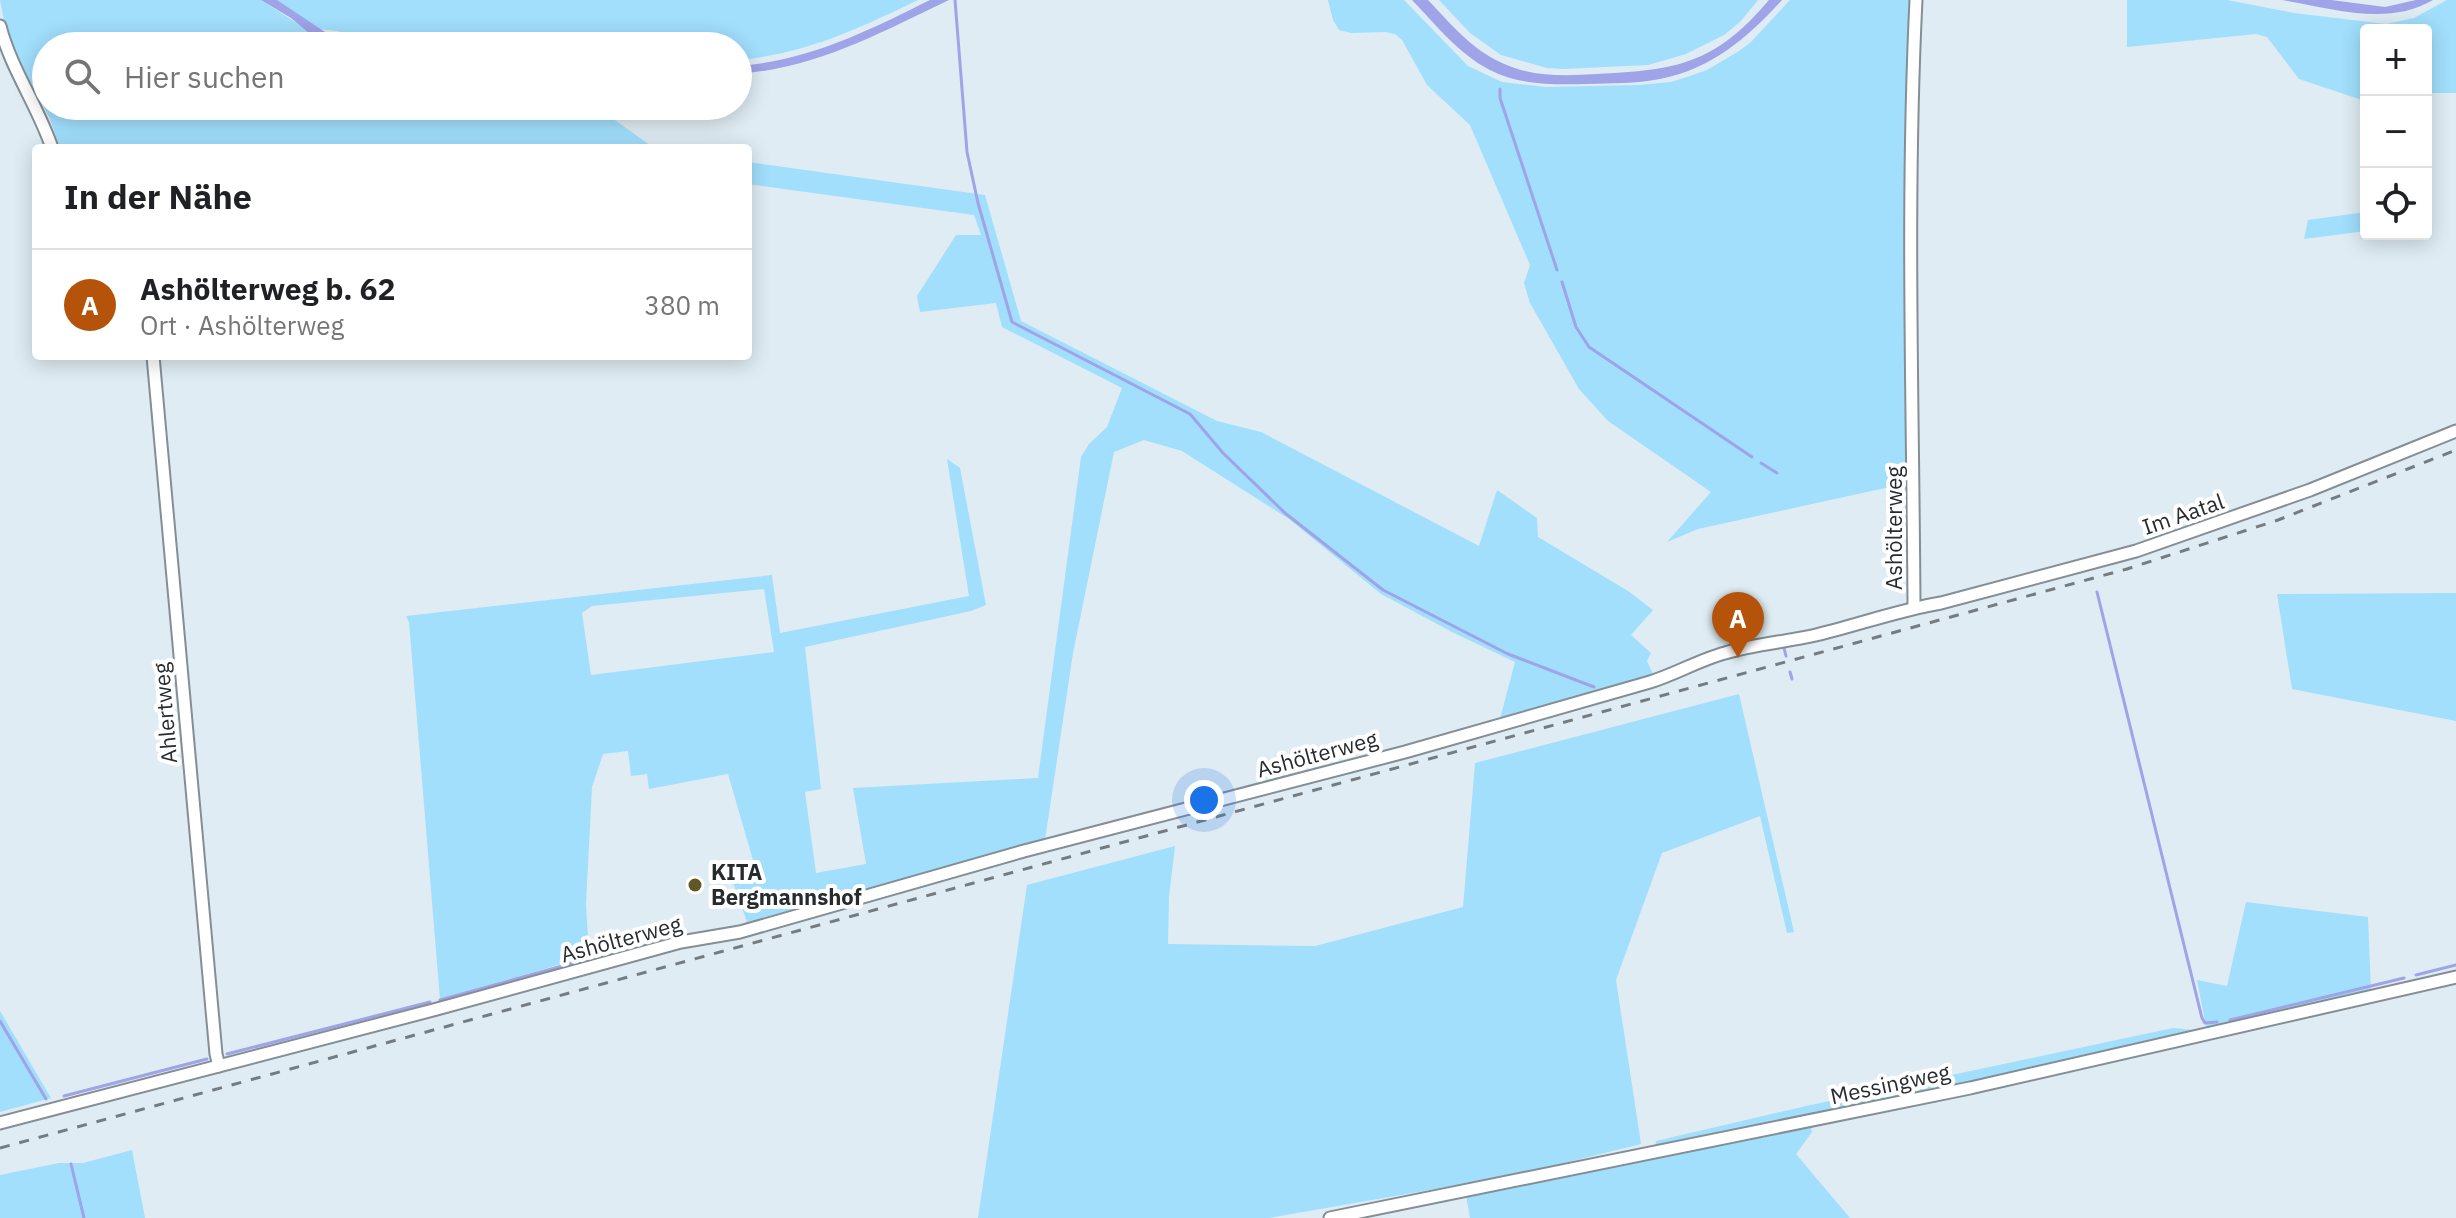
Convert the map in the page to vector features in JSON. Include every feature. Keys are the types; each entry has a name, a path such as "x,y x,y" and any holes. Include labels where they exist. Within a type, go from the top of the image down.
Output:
{"street":[{"name":"Ashölterweg","path":"0,1123 681,942 740,932 1024,851 1405,752 1659,679 1722,653 1813,636 1898,615 1914,607 1910,112 1916,0"},
{"path":"0,26 7,49 32,100"},
{"path":"41,120 50,144"},
{"name":"Ahlertweg","path":"153,360 219,1066"},
{"name":"Im Aatal","path":"1914,607 1941,603 2136,551 2310,490 2456,431"},
{"name":"Messingweg","path":"1330,1218 1970,1088 2456,977"}],"shaded area":[{"path":"0,0 261,0 310,32 32,32 32,84 7,36"},
{"path":"261,0 277,0 325,32 308,32"},
{"path":"277,0 918,0 809,46 752,58 752,32 341,32 318,29"},
{"path":"930,0 949,0 847,47 795,64 752,72 752,64 789,58 860,33"},
{"path":"1328,0 1404,0 1468,66 1502,82 1546,87 1671,82 1707,70 1751,42 1790,0 1911,0 1905,115 1908,483 1698,529 1667,542 1711,492 1608,421 1579,389 1530,303 1524,283 1530,265 1470,125 1427,85 1402,40 1395,34 1385,32 1351,33 1339,30"},
{"path":"1412,0 1428,0 1471,43 1502,63 1537,73 1572,75 1650,70 1693,60 1731,38 1769,0 1782,0 1728,50 1679,74 1651,81 1562,84 1525,81 1490,70 1458,47"},
{"path":"1439,0 1758,0 1740,22 1724,35 1686,54 1648,65 1563,69 1547,68 1501,55 1470,33"},
{"path":"2127,0 2227,0 2294,13 2386,24 2360,24 2360,99 2299,79 2267,37 2256,34 2127,47"},
{"path":"2282,0 2331,0 2385,7 2416,0 2433,0 2397,13 2378,14 2340,11"},
{"path":"2447,0 2456,0 2456,93 2432,93 2432,24 2386,24 2414,18"},
{"path":"50,120 615,120 648,144 59,144"},
{"path":"752,163 985,195 1021,321 1217,421 1261,432 1479,546 1497,490 1537,518 1538,537 1628,591 1653,610 1631,635 1651,653 1647,661 1654,676 1500,719 1515,662 1381,594 1289,519 1182,451 1144,440 1114,452 1073,653 1045,840 747,922 728,868 753,860 728,774 649,789 647,774 631,776 628,751 603,754 592,787 586,904 589,956 440,999 409,622 406,616 772,575 780,633 969,596 947,459 960,468 986,605 971,611 805,647 821,789 805,792 816,873 866,864 853,788 1038,778 1081,457 1089,444 1107,427 1122,388 1002,327 996,303 920,312 917,296 956,235 981,235 974,215 752,185","holes":["764,589 774,652 591,675 582,613 592,606"]},
{"path":"2360,213 2360,232 2304,239 2308,220"},
{"path":"2456,593 2456,721 2292,689 2277,594"},
{"path":"1739,694 1794,932 1787,933 1760,816 1662,853 1616,980 1641,1144 1548,1167 1550,1180 1654,1159 1656,1141 1806,1106 2173,1028 2195,1030 1809,1118 1812,1132 1796,1154 1850,1218 1470,1218 1464,1184 1269,1218 978,1218 1027,885 1175,846 1168,944 1315,946 1463,907 1475,763"},
{"path":"2246,902 2368,917 2371,993 2207,1031 2197,980 2227,986"},
{"path":"0,1011 51,1098 0,1112"},
{"path":"132,1150 145,1218 0,1218 0,1175 59,1163 83,1163"}],"waterway":[{"path":"955,0 967,152 978,203 1012,322 1190,414 1223,453 1285,513 1383,590 1508,654 1594,687"},
{"path":"1500,89 1500,98 1557,270"},
{"path":"1562,282 1576,327 1589,347 1752,457"},
{"path":"1761,463 1777,473"},
{"path":"2097,592 2202,1018 2205,1023 2217,1022"},
{"path":"1784,648 1786,656"},
{"path":"1790,672 1792,679"},
{"path":"440,1000 584,960"},
{"path":"2416,975 2456,965"},
{"path":"2230,1020 2404,978"},
{"path":"227,1054 430,1002"},
{"path":"0,1021 46,1099"},
{"path":"64,1096 207,1059"},
{"path":"71,1164 84,1218"}],"railway":[{"path":"0,1148 2127,569 2278,520 2456,450"}],"place":[{"name":"Ashölterweg b. 62","path":"1738,658"},
{"name":"KITA Bergmannshof","path":"695,885"}]}
